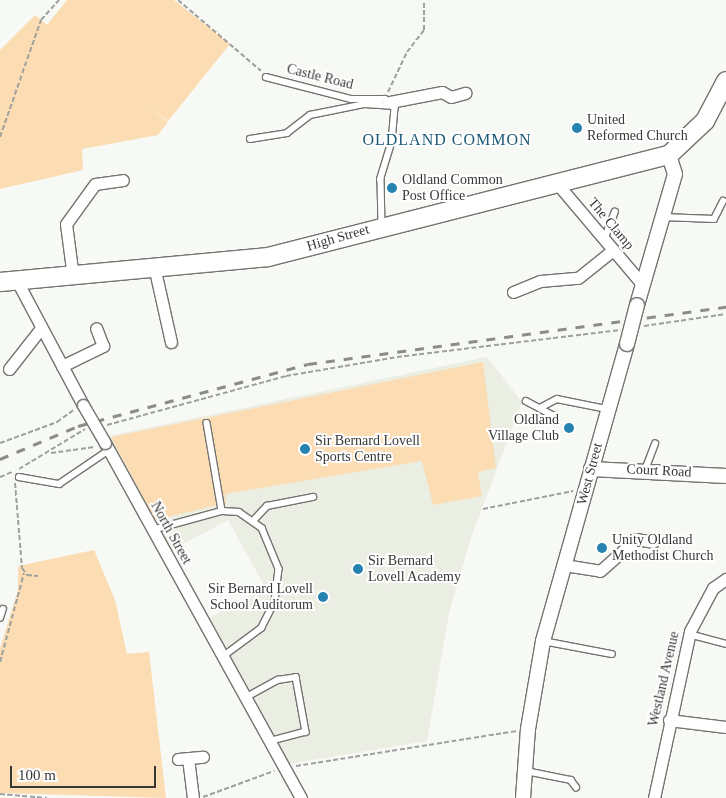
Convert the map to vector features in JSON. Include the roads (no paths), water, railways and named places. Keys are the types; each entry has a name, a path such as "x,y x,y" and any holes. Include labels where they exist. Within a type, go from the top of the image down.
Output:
{"main road":[{"path":"669,155 705,121 725,87"},
{"name":"High Street","path":"9,282 154,266 268,257 556,181 669,155"}],"street":[{"path":"390,103 442,92 450,97 465,93"},
{"name":"West Street","path":"523,798 528,729 543,641 607,409 675,174 669,155"},
{"path":"72,276 66,224 95,184 123,180"},
{"name":"The Clamp","path":"556,181 643,285"},
{"path":"513,292 540,281 578,278 613,250"},
{"path":"154,266 171,342"},
{"name":"North Street","path":"9,282 41,328 300,798"},
{"path":"9,369 41,328"},
{"path":"62,366 103,346 96,328"},
{"name":"Court Road","path":"591,469 644,470 726,476"},
{"path":"564,565 600,572 636,540 653,542"},
{"name":"Westland Avenue","path":"654,798 669,720 689,634 708,595 726,578"},
{"path":"669,720 726,727"},
{"path":"192,798 183,759 203,757"}],"lane":[{"name":"Castle Road","path":"266,77 350,99 390,103"},
{"path":"250,139 287,133 310,115 365,104 390,103 392,142 381,179 382,226"},
{"path":"663,217 714,219 722,201"},
{"path":"604,240 615,212"},
{"path":"540,408 557,398 607,409"},
{"path":"526,401 554,416"},
{"path":"207,423 222,511"},
{"path":"644,470 655,444"},
{"path":"19,477 59,484 107,447"},
{"path":"254,520 267,506 313,498"},
{"path":"152,530 222,511 254,520 274,552 278,592 262,628 223,657"},
{"path":"0,618 3,609"},
{"path":"689,634 726,644"},
{"path":"543,641 612,654"},
{"path":"246,698 278,680 296,678 306,732 269,742"},
{"path":"524,771 571,780 576,787"}],"railway":[{"path":"0,459 78,426 308,364 726,307"}],"place":[{"name":"United Reformed Church","path":"577,128"},
{"name":"Oldland Common Post Office","path":"392,188"},
{"name":"Oldland Village Club","path":"569,428"},
{"name":"Sir Bernard Lovell Sports Centre","path":"305,449"},
{"name":"Unity Oldland Methodist Church","path":"602,548"},
{"name":"Sir Bernard Lovell Academy","path":"358,569"},
{"name":"Sir Bernard Lovell School Auditorum","path":"323,597"}],"district":[{"name":"OLDLAND COMMON","path":"447,140"}]}
